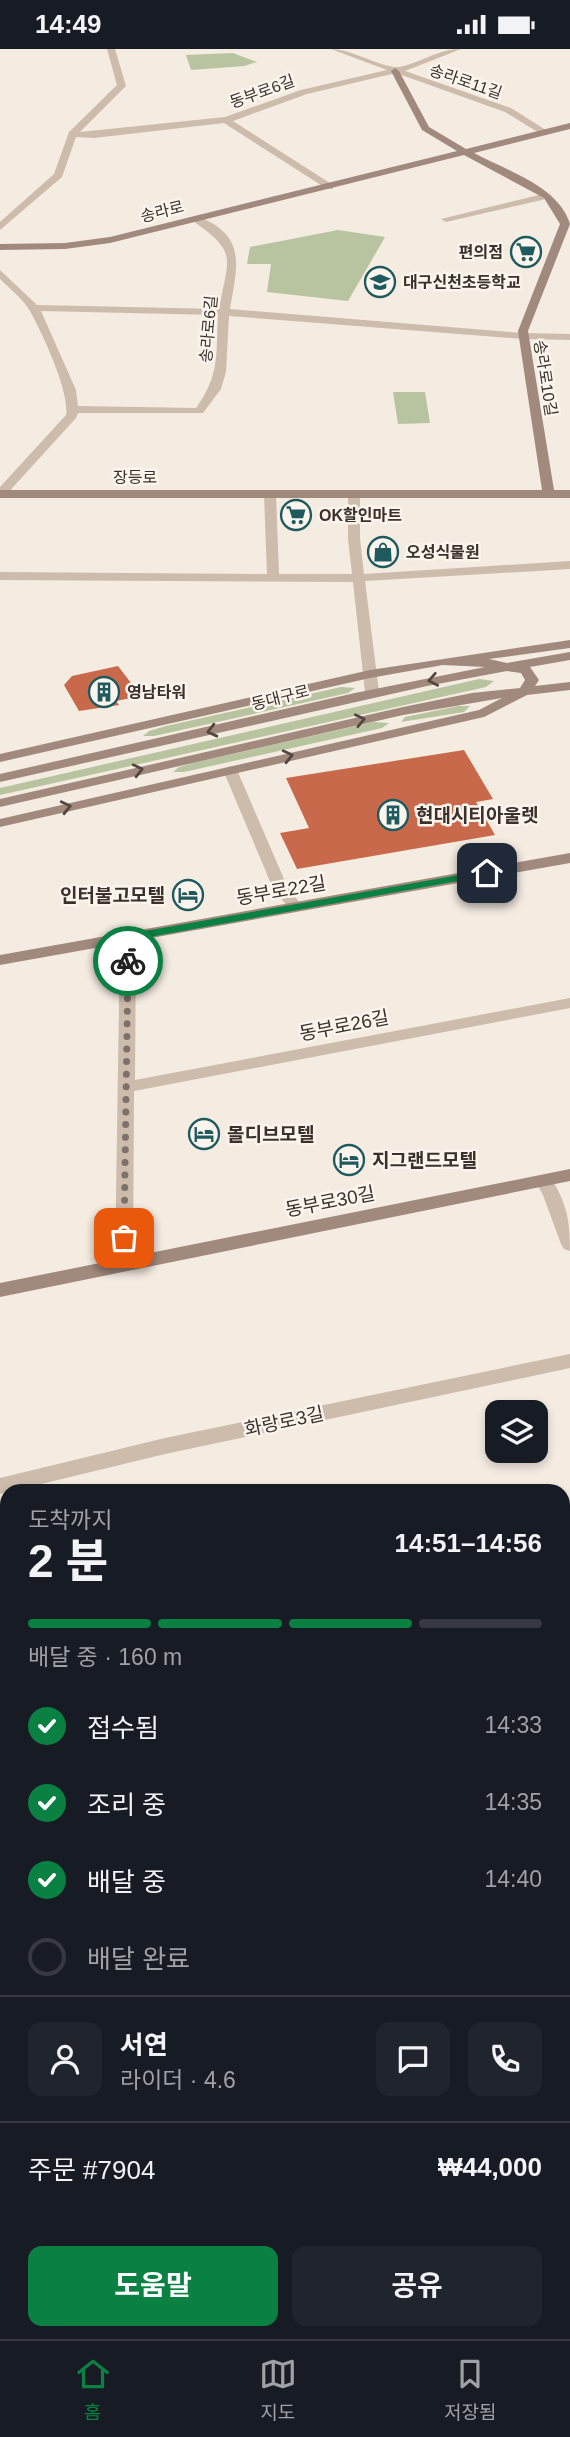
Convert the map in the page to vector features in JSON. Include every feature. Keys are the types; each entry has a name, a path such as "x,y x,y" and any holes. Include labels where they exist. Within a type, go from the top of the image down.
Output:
{"main road":[{"path":"395,71 425,128 464,153 547,196"},
{"name":"송라로","path":"0,247 65,246 110,240 570,126"},
{"name":"송라로10길","path":"547,196 555,204 565,224 523,336 549,494"},
{"name":"장등로","path":"0,494 570,494"},
{"path":"0,758 370,674 570,644"},
{"name":"동대구로","path":"0,778 176,740 372,692 570,656"},
{"path":"0,823 484,713 524,691 532,680 526,670 470,660 443,661"},
{"path":"0,803 403,711 472,697 570,685"},
{"name":"동부로22길","path":"0,960 570,859"},
{"name":"동부로30길","path":"0,1290 570,1175"}],"street":[{"path":"0,227 42,194 59,175 72,134 122,86 111,49"},
{"name":"송라로11길","path":"335,49 508,110 544,132"},
{"name":"동부로6길","path":"72,134 93,135 226,120 304,92 395,71 457,49"},
{"path":"226,120 330,187"},
{"path":"446,219 547,196"},
{"name":"송라로6길","path":"74,409 199,411 215,389 220,372 224,312 233,256 224,237 197,219"},
{"path":"0,273 34,308 70,390 74,409 72,416 0,494"},
{"path":"34,308 224,312 523,336 570,337"},
{"path":"354,494 354,540 372,692"},
{"path":"270,495 273,577"},
{"path":"0,576 359,578 570,565"},
{"path":"230,770 280,886 295,906"},
{"path":"124,1263 128,937"},
{"name":"동부로26길","path":"126,1087 570,1003"},
{"path":"544,1181 552,1194 570,1244"},
{"name":"화랑로3길","path":"8,1484 165,1446 570,1361"}],"green space":[{"path":"233,53 257,62 244,66 191,70 186,55"},
{"path":"338,230 385,237 348,301 267,292 271,264 247,264 250,247"},
{"path":"393,392 425,392 430,423 398,424"},
{"path":"479,679 494,681 486,687 0,795 0,788"},
{"path":"341,687 355,688 348,693 154,736 143,736 149,731 166,726"},
{"path":"470,706 464,712 401,722 405,717"},
{"path":"374,722 389,723 382,728 184,772 173,772 179,767 197,762"}],"building":[{"name":"영남타워","path":"118,666 141,696 116,701 119,705 79,711 64,685 72,676"},
{"name":"현대시티아울렛","path":"464,750 493,799 476,802 495,835 297,869 280,833 309,828 286,778"}],"way so far":[{"path":"124,1238 128,961"}],"place":[{"name":"편의점","path":"526,252"},
{"name":"대구신천초등학교","path":"380,282"},
{"name":"OK할인마트","path":"296,515"},
{"name":"오성식물원","path":"383,552"},
{"name":"영남타워","path":"104,692"},
{"name":"현대시티아울렛","path":"393,815"},
{"name":"인터불고모텔","path":"188,895"},
{"name":"몰디브모텔","path":"204,1134"},
{"name":"지그랜드모텔","path":"349,1160"}],"route":[{"path":"128,961 128,937 487,873"}]}
